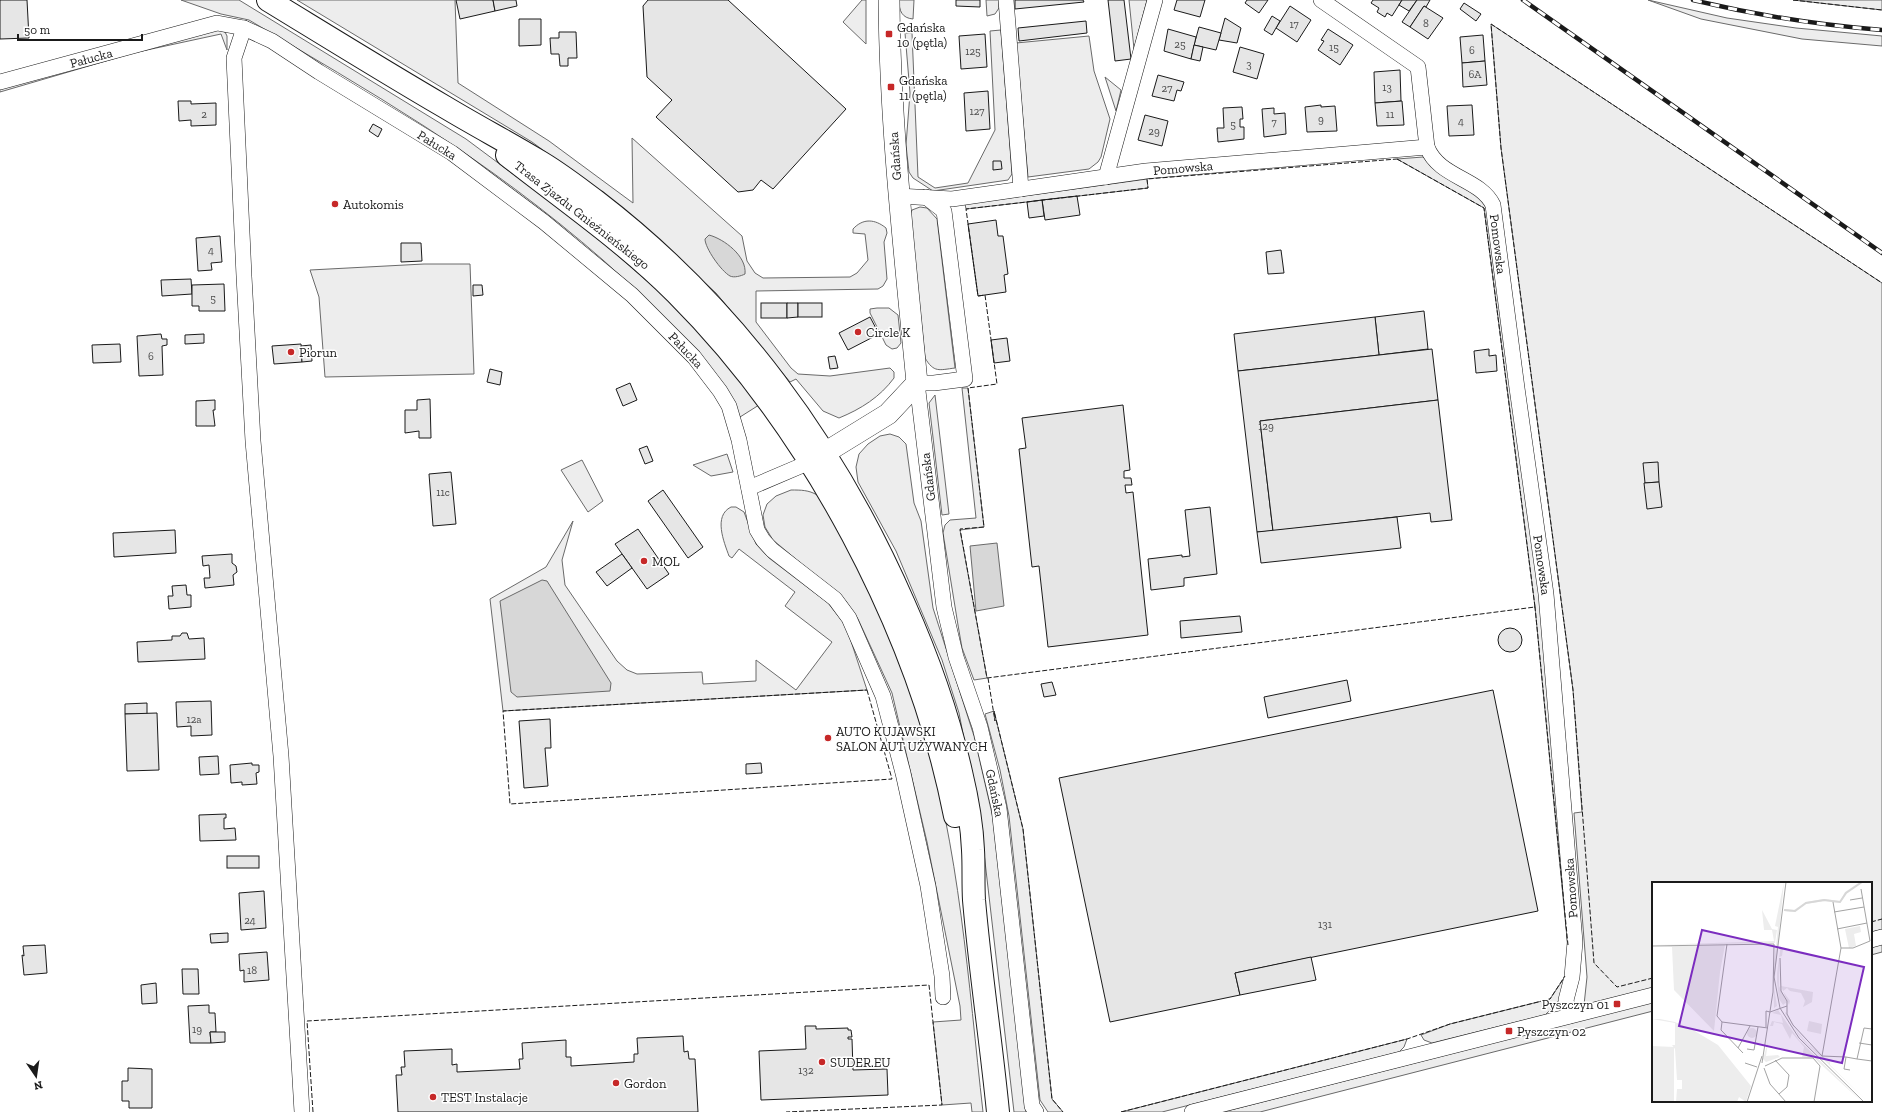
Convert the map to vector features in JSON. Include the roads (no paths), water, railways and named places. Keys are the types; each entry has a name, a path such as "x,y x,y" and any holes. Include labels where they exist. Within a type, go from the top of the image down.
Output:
{"main road":[{"name":"Trasa Zjazdu Gnieźnieńskiego","path":"268,0 448,109 541,162 597,202 667,261 727,322 757,356 818,458"},
{"path":"818,458 873,536 918,636 945,709 962,775 973,845 974,898 998,1112"}],"street":[{"name":"Gdańska","path":"889,0 891,87 898,196 917,383 944,607 956,657 980,727 999,808 1032,1106 1036,1112"},
{"path":"1006,0 1021,189"},
{"path":"1106,177 1155,0"},
{"name":"Pomowska","path":"1321,0 1418,67 1427,147 1431,157 1439,166 1486,194 1493,205 1546,594 1575,942 1572,977 1566,1000 1568,1016"},
{"name":"Pałucka","path":"0,82 217,23 244,28 272,41 319,72 452,153 544,222 632,295 694,357 720,391 729,406 736,429 749,488"},
{"path":"244,28 234,58 244,276 253,441 281,756 302,1112"},
{"name":"Pomowska","path":"898,196 952,198 1146,171 1427,147"},
{"path":"926,197 944,211 965,379 934,383 917,383 888,414 818,458 749,488 757,530 763,540 772,550 835,599 849,618 883,696 903,773 928,886 942,976 943,997"},
{"path":"1872,940 1882,937"},
{"path":"1192,1112 1652,995"}],"railway":[{"path":"1523,0 1882,253"},
{"path":"1693,0 1787,19 1882,30"}],"place":[{"name":"Gdańska 10 (pętla)","path":"889,34"},
{"name":"Gdańska 11 (pętla)","path":"891,87"},
{"name":"Autokomis","path":"335,204"},
{"name":"Circle K","path":"858,332"},
{"name":"Piorun","path":"291,352"},
{"name":"MOL","path":"644,561"},
{"name":"AUTO KUJAWSKI SALON AUT UŻYWANYCH","path":"828,738"},
{"name":"Pyszczyn 01","path":"1617,1004"},
{"name":"Pyszczyn 02","path":"1509,1031"},
{"name":"SUDER.EU","path":"822,1062"},
{"name":"Gordon","path":"616,1083"},
{"name":"TEST Instalacje","path":"433,1097"}]}
